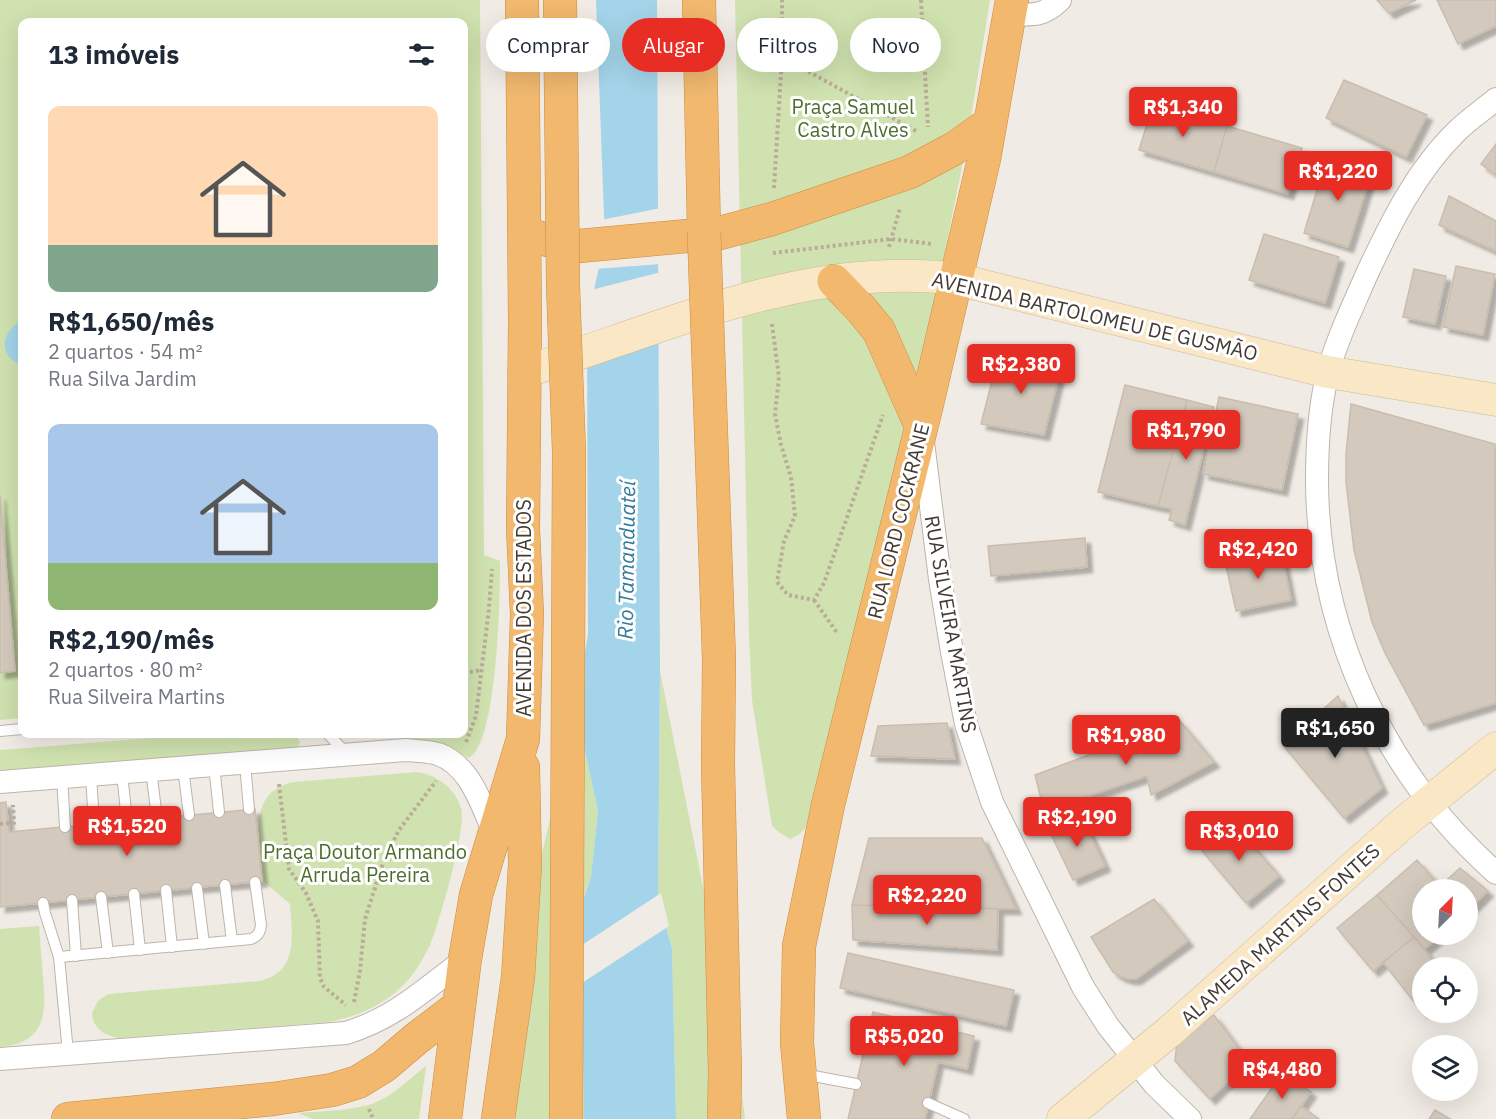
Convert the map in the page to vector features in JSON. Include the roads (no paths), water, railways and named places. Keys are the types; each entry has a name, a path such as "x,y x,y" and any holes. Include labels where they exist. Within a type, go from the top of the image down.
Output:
{"highway":[{"name":"AVENIDA DOS ESTADOS","path":"445,1119 465,959 476,895 523,739 527,614 523,529 522,0"},
{"path":"560,0 563,285 569,452 567,1119"},
{"path":"699,0 704,232 719,659 724,1119"},
{"name":"RUA LORD COCKRANE","path":"798,1058 799,946 828,805 956,279 990,123 1011,7"},
{"path":"524,232 551,241 579,246 720,233 772,219 910,172 956,148 990,123"},
{"path":"834,281 862,310 879,332 921,426"},
{"path":"498,1119 518,978 525,865 523,739"},
{"path":"68,1119 309,1095 332,1090 358,1082 384,1066 459,1006"},
{"path":"798,1058 804,1119"}],"main road":[{"name":"AVENIDA BARTOLOMEU DE GUSMÃO","path":"524,372 719,306 834,281 922,275 956,279 1328,372 1496,400"},
{"name":"ALAMEDA MARTINS FONTES","path":"1063,1119 1091,1110 1136,1060 1402,824 1473,764 1496,748"}],"street":[{"path":"1011,7 1034,15 1045,12 1060,0"},
{"path":"1496,99 1456,132 1431,160 1415,183 1380,246 1356,297 1328,372 1320,426 1317,494 1321,542 1329,593 1349,661 1371,712 1397,758 1429,803 1462,841 1496,873"},
{"name":"RUA SILVEIRA MARTINS","path":"921,426 940,579 952,652 966,724 992,802 1083,987 1108,1026 1154,1084 1190,1119"},
{"path":"0,782 405,750 427,752 440,755 452,762 472,783 494,832"},
{"path":"0,1059 346,1033 371,1025 393,1014 465,959"}],"lane":[{"path":"0,731 18,729"},
{"path":"332,738 348,755"},
{"path":"245,763 249,809"},
{"path":"214,765 219,812"},
{"path":"183,768 189,815"},
{"path":"151,770 157,818"},
{"path":"122,772 127,821"},
{"path":"91,775 94,824"},
{"path":"62,777 65,827"},
{"path":"59,957 257,937 261,925 255,882"},
{"path":"225,885 232,941"},
{"path":"197,888 204,944"},
{"path":"166,890 172,946"},
{"path":"134,894 140,950"},
{"path":"101,897 108,953"},
{"path":"72,900 76,956"},
{"path":"44,903 59,957 68,1053"},
{"path":"798,1058 856,1084"},
{"path":"928,1103 964,1119"}],"water":[{"name":"Rio Tamanduateí","path":"596,0 657,0 657,18 622,18 622,72 657,72 660,671 658,898 672,949 676,1119 584,1119 581,907 591,877 598,811 576,709 588,634 587,320 605,242 599,72 610,72 610,18 597,18"},
{"path":"18,323 18,363 6,352 5,340 11,328"}],"park label":[{"name":"Praça Samuel Castro Alves","path":"853,118"},
{"name":"Praça Doutor Armando Arruda Pereira","path":"365,862"}]}
